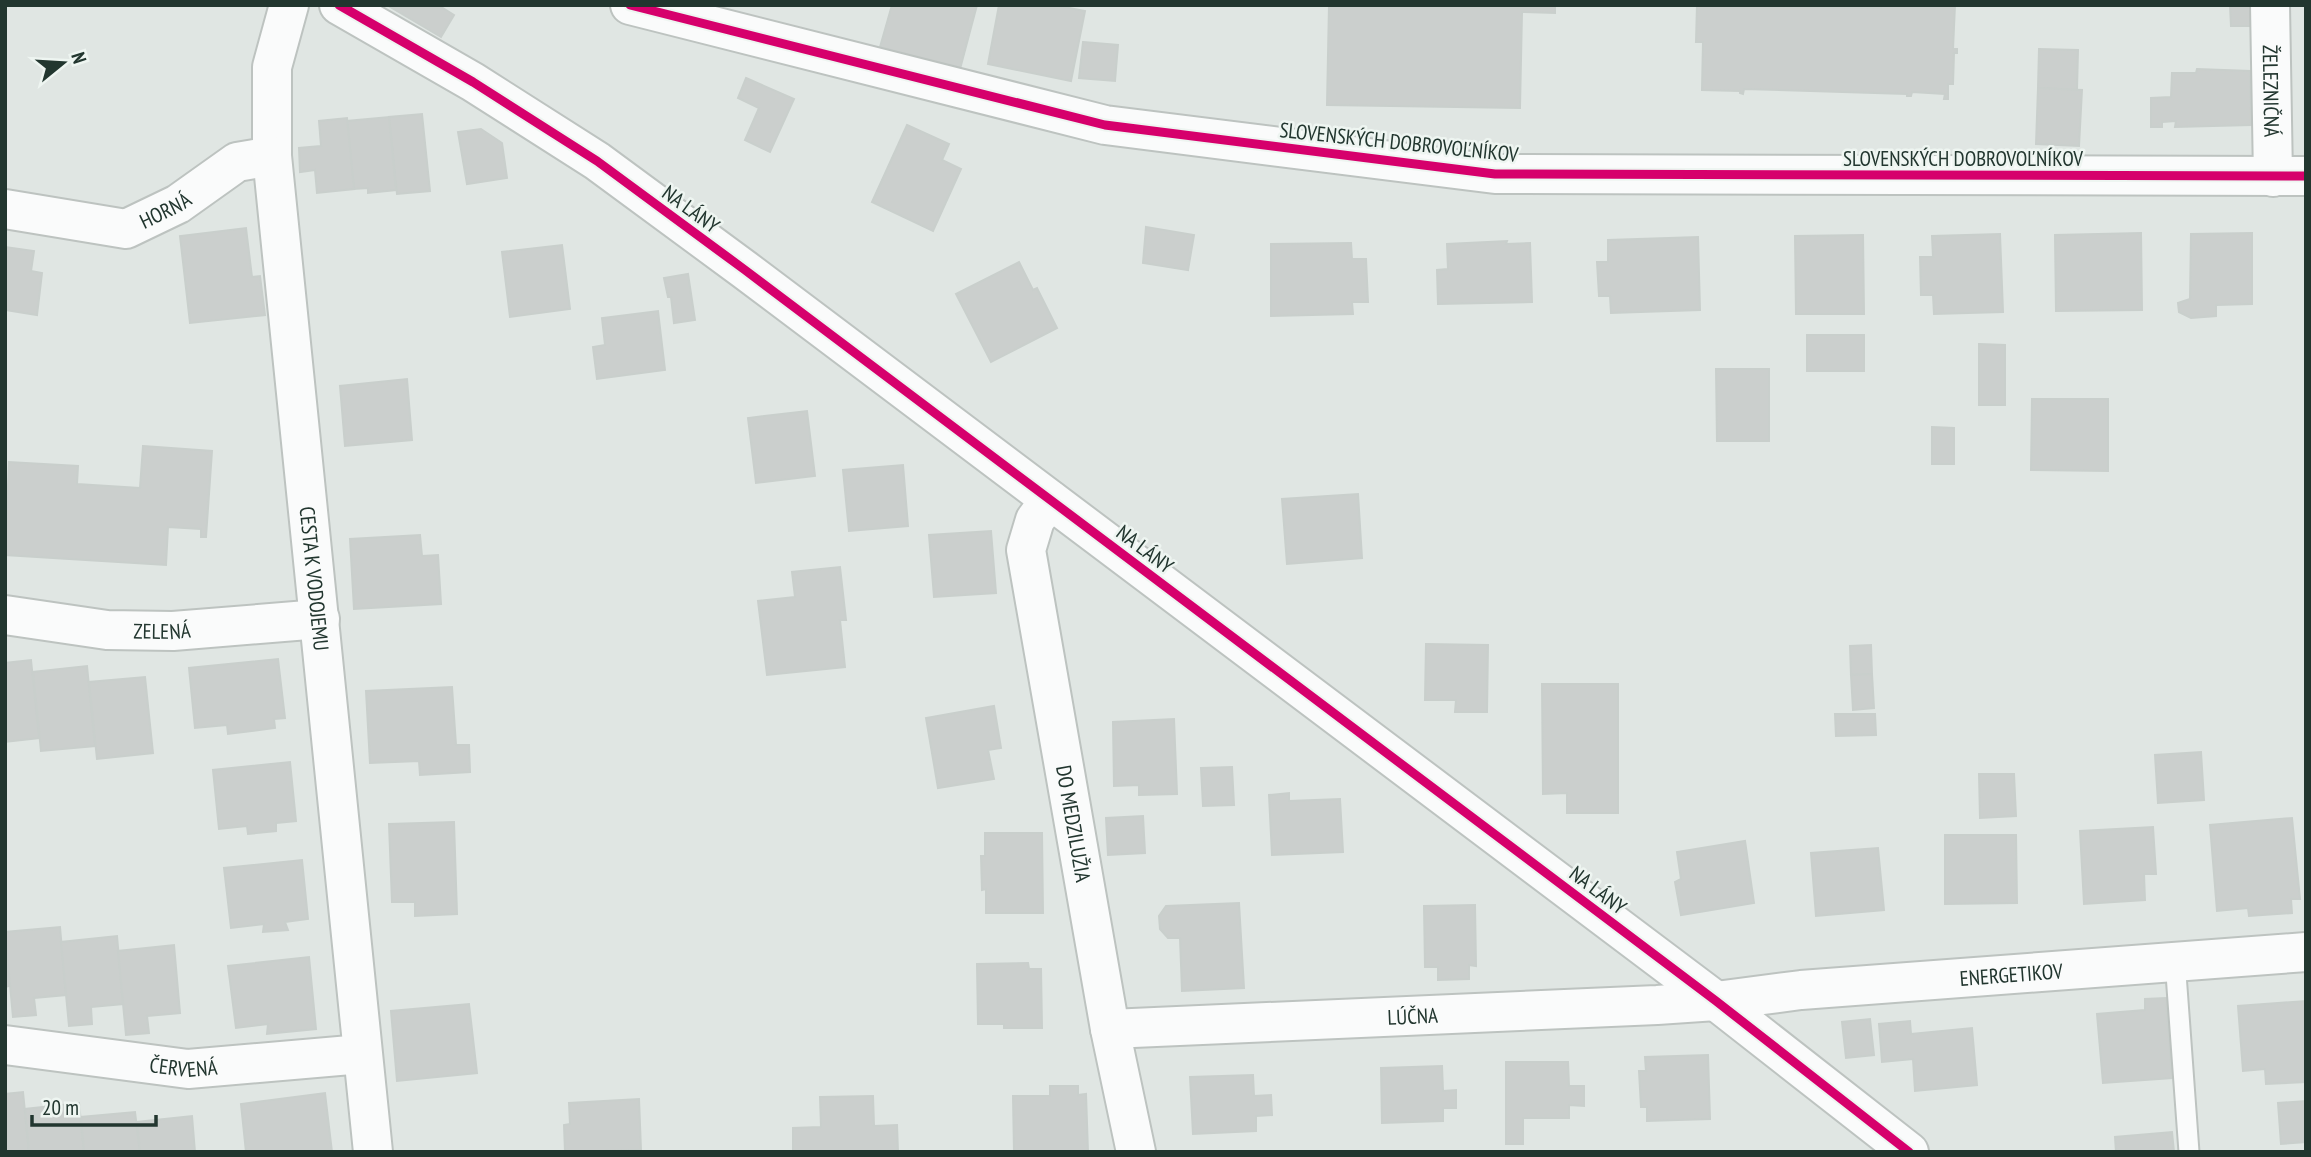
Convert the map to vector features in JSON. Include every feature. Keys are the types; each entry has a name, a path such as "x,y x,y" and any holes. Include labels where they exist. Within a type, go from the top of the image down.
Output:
{"street":[{"name":"CESTA K VODOJEMU","path":"289,5 272,67 272,156 373,1152"},
{"name":"NA LÁNY","path":"339,5 472,82 597,162 746,270 1716,1001 1909,1152"},
{"name":"SLOVENSKÝCH DOBROVOĽNÍKOV","path":"629,5 1105,125 1495,174 2290,177"},
{"name":"ŽELEZNIČNÁ","path":"2270,5 2290,177"},
{"name":"HORNÁ","path":"5,209 126,229 178,204 237,162 272,156"},
{"name":"DO MEDZILUŽIA","path":"1050,500 1035,520 1026,551 1110,1029 1136,1152"},
{"name":"ZELENÁ","path":"5,615 107,631 173,631 320,619"},
{"name":"ENERGETIKOV","path":"1716,1001 1799,978 2306,952"},
{"name":"LÚČNA","path":"1110,1029 1716,1001"},
{"name":"ČERVENÁ","path":"5,1045 188,1069 362,1054"}],"lane":[{"path":"2175,960 2189,1152"}],"building":[{"path":"387,5 438,5 454,15 441,37"},
{"path":"892,5 977,5 960,69 880,47"},
{"path":"999,5 1054,5 1085,11 1071,81 988,64"},
{"path":"1329,5 1555,5 1555,13 1522,12 1520,108 1327,105"},
{"path":"1697,5 1881,8 1881,5 1955,5 1953,49 1957,49 1957,53 1954,53 1953,84 1948,84 1948,99 1944,99 1945,94 1912,92 1911,96 1907,96 1744,89 1743,94 1740,91 1702,90 1703,42 1696,42"},
{"path":"2230,5 2253,5 2253,26 2231,26"},
{"path":"1083,42 1118,45 1115,81 1079,78"},
{"path":"2039,49 2078,50 2077,90 2038,88"},
{"path":"2197,69 2250,71 2251,125 2175,127 2176,121 2162,122 2162,127 2151,127 2151,98 2171,97 2172,73 2196,73"},
{"path":"746,78 794,99 770,152 745,140 759,108 738,98"},
{"path":"2038,88 2082,90 2079,146 2036,144"},
{"path":"422,114 430,191 397,194 389,117"},
{"path":"389,117 396,190 368,193 368,188 354,189 347,121"},
{"path":"347,118 354,189 317,193 315,170 300,172 299,148 321,146 319,121"},
{"path":"907,125 949,144 942,160 961,169 933,231 872,202"},
{"path":"481,129 502,143 507,178 467,184 458,132"},
{"path":"1146,227 1194,235 1188,270 1143,263"},
{"path":"246,228 252,277 260,276 265,315 190,323 180,236"},
{"path":"2141,233 2142,310 2056,311 2055,235"},
{"path":"2252,233 2252,304 2216,305 2216,316 2191,318 2179,312 2178,303 2190,299 2191,234"},
{"path":"2000,234 2003,312 1934,314 1933,295 1921,295 1920,257 1933,257 1932,236"},
{"path":"1863,235 1864,314 1796,314 1795,236"},
{"path":"1698,237 1700,310 1611,313 1610,296 1599,296 1597,262 1608,262 1608,240"},
{"path":"1507,241 1506,244 1530,243 1532,302 1438,304 1437,270 1448,269 1447,244"},
{"path":"1351,243 1352,259 1366,259 1368,302 1352,302 1353,314 1271,316 1271,244"},
{"path":"562,245 570,309 510,317 502,252"},
{"path":"5,247 34,251 31,271 42,273 37,315 5,310"},
{"path":"1019,262 1033,290 1037,288 1057,328 991,362 956,294"},
{"path":"688,274 695,320 674,323 671,297 668,297 664,278"},
{"path":"658,311 665,370 597,379 593,347 605,345 602,318"},
{"path":"1807,335 1864,335 1864,371 1807,371"},
{"path":"1979,344 2005,345 2005,405 1979,405"},
{"path":"1716,369 1769,369 1769,441 1717,441"},
{"path":"407,379 412,440 345,446 340,386"},
{"path":"2032,399 2108,399 2108,471 2031,470"},
{"path":"807,411 815,476 756,483 748,418"},
{"path":"1932,427 1954,428 1954,464 1932,464"},
{"path":"143,446 212,451 206,537 201,537 201,529 168,527 166,565 5,555 9,462 78,466 77,484 140,488"},
{"path":"903,465 908,526 849,531 843,470"},
{"path":"1358,494 1362,558 1287,564 1282,499"},
{"path":"991,531 996,593 934,597 929,535"},
{"path":"420,535 422,556 438,555 441,604 354,609 350,539"},
{"path":"840,567 846,620 840,620 845,667 767,675 758,601 795,597 792,572"},
{"path":"1426,644 1488,645 1487,712 1455,712 1456,700 1425,700"},
{"path":"1871,645 1872,674 1851,675 1850,646"},
{"path":"278,659 285,718 274,719 275,728 228,734 227,725 195,728 189,668"},
{"path":"31,660 39,738 5,742 5,663"},
{"path":"87,666 95,746 41,751 33,672"},
{"path":"1872,674 1874,708 1853,710 1851,675"},
{"path":"145,677 153,753 97,759 89,682"},
{"path":"1542,684 1618,684 1618,813 1567,813 1567,793 1543,794"},
{"path":"452,687 456,745 469,745 470,772 420,775 419,761 370,763 366,691"},
{"path":"994,706 1001,748 988,750 994,779 938,788 926,718"},
{"path":"1835,714 1875,714 1876,735 1836,736"},
{"path":"1174,719 1177,794 1139,795 1139,785 1114,786 1113,722"},
{"path":"2201,752 2204,800 2158,803 2155,755"},
{"path":"290,762 296,821 276,823 276,831 248,834 247,826 219,829 213,770"},
{"path":"1232,767 1234,805 1203,806 1201,768"},
{"path":"1979,774 2014,774 2016,816 1980,818"},
{"path":"1289,793 1289,801 1340,799 1343,852 1272,855 1269,795"},
{"path":"1143,816 1145,853 1108,855 1106,818"},
{"path":"2292,818 2300,899 2291,899 2292,913 2249,916 2248,908 2217,911 2210,825"},
{"path":"454,822 457,914 415,916 415,902 392,902 389,824"},
{"path":"2153,827 2156,874 2144,874 2145,900 2084,904 2080,831"},
{"path":"985,833 1042,833 1043,913 986,913 981,856 985,856"},
{"path":"1945,835 2016,835 2017,903 1945,904"},
{"path":"1745,841 1754,903 1681,915 1675,882 1681,879 1677,852"},
{"path":"1878,848 1884,910 1816,916 1811,853"},
{"path":"302,860 308,919 285,922 288,930 263,932 264,924 231,928 224,868"},
{"path":"1239,903 1244,988 1182,991 1180,938 1168,938 1160,929 1159,916 1166,906"},
{"path":"1475,905 1476,966 1469,965 1469,979 1438,980 1438,967 1425,967 1424,906"},
{"path":"60,927 66,995 34,998 36,1015 13,1017 5,932"},
{"path":"117,936 123,1004 91,1007 92,1024 69,1026 61,942"},
{"path":"5,938 9,986 5,987"},
{"path":"174,945 180,1013 147,1016 149,1033 126,1035 118,951"},
{"path":"309,957 316,1029 267,1034 268,1024 236,1028 228,966"},
{"path":"1028,963 1029,969 1041,969 1042,1028 1004,1028 1004,1024 978,1024 977,964"},
{"path":"2166,998 2172,1078 2103,1083 2097,1014 2145,1010 2145,999"},
{"path":"2306,1001 2306,1082 2266,1084 2265,1069 2243,1071 2238,1006"},
{"path":"469,1004 477,1073 397,1081 391,1011"},
{"path":"1870,1019 1874,1055 1846,1058 1842,1022"},
{"path":"1910,1021 1911,1034 1972,1028 1977,1085 1915,1091 1913,1059 1882,1062 1879,1024"},
{"path":"1708,1055 1710,1119 1647,1121 1647,1107 1641,1107 1639,1071 1646,1071 1645,1057"},
{"path":"1506,1062 1568,1062 1569,1086 1584,1086 1584,1106 1569,1105 1569,1118 1523,1118 1523,1144 1506,1144"},
{"path":"1442,1066 1443,1091 1456,1090 1456,1108 1443,1108 1443,1121 1382,1123 1381,1068"},
{"path":"1253,1075 1254,1096 1271,1095 1272,1115 1256,1116 1256,1131 1193,1134 1190,1077"},
{"path":"1050,1086 1078,1086 1078,1095 1086,1094 1088,1152 1014,1152 1013,1096 1050,1096"},
{"path":"23,1092 29,1152 5,1152 5,1094"},
{"path":"325,1093 332,1152 246,1152 241,1104"},
{"path":"873,1096 874,1126 897,1125 898,1152 793,1152 793,1128 821,1127 820,1097"},
{"path":"639,1099 641,1150 565,1152 564,1125 570,1124 569,1103"},
{"path":"2306,1101 2306,1142 2281,1144 2278,1103"},
{"path":"79,1103 84,1152 29,1152 25,1109"},
{"path":"135,1112 140,1152 84,1152 81,1117"},
{"path":"192,1116 195,1152 140,1152 137,1122"},
{"path":"2172,1132 2174,1152 2116,1152 2115,1137"}],"cycle path":[{"path":"339,5 473,82 597,161 1716,1001 1909,1152"},
{"path":"630,5 1105,125 1495,174 2306,176"}]}
